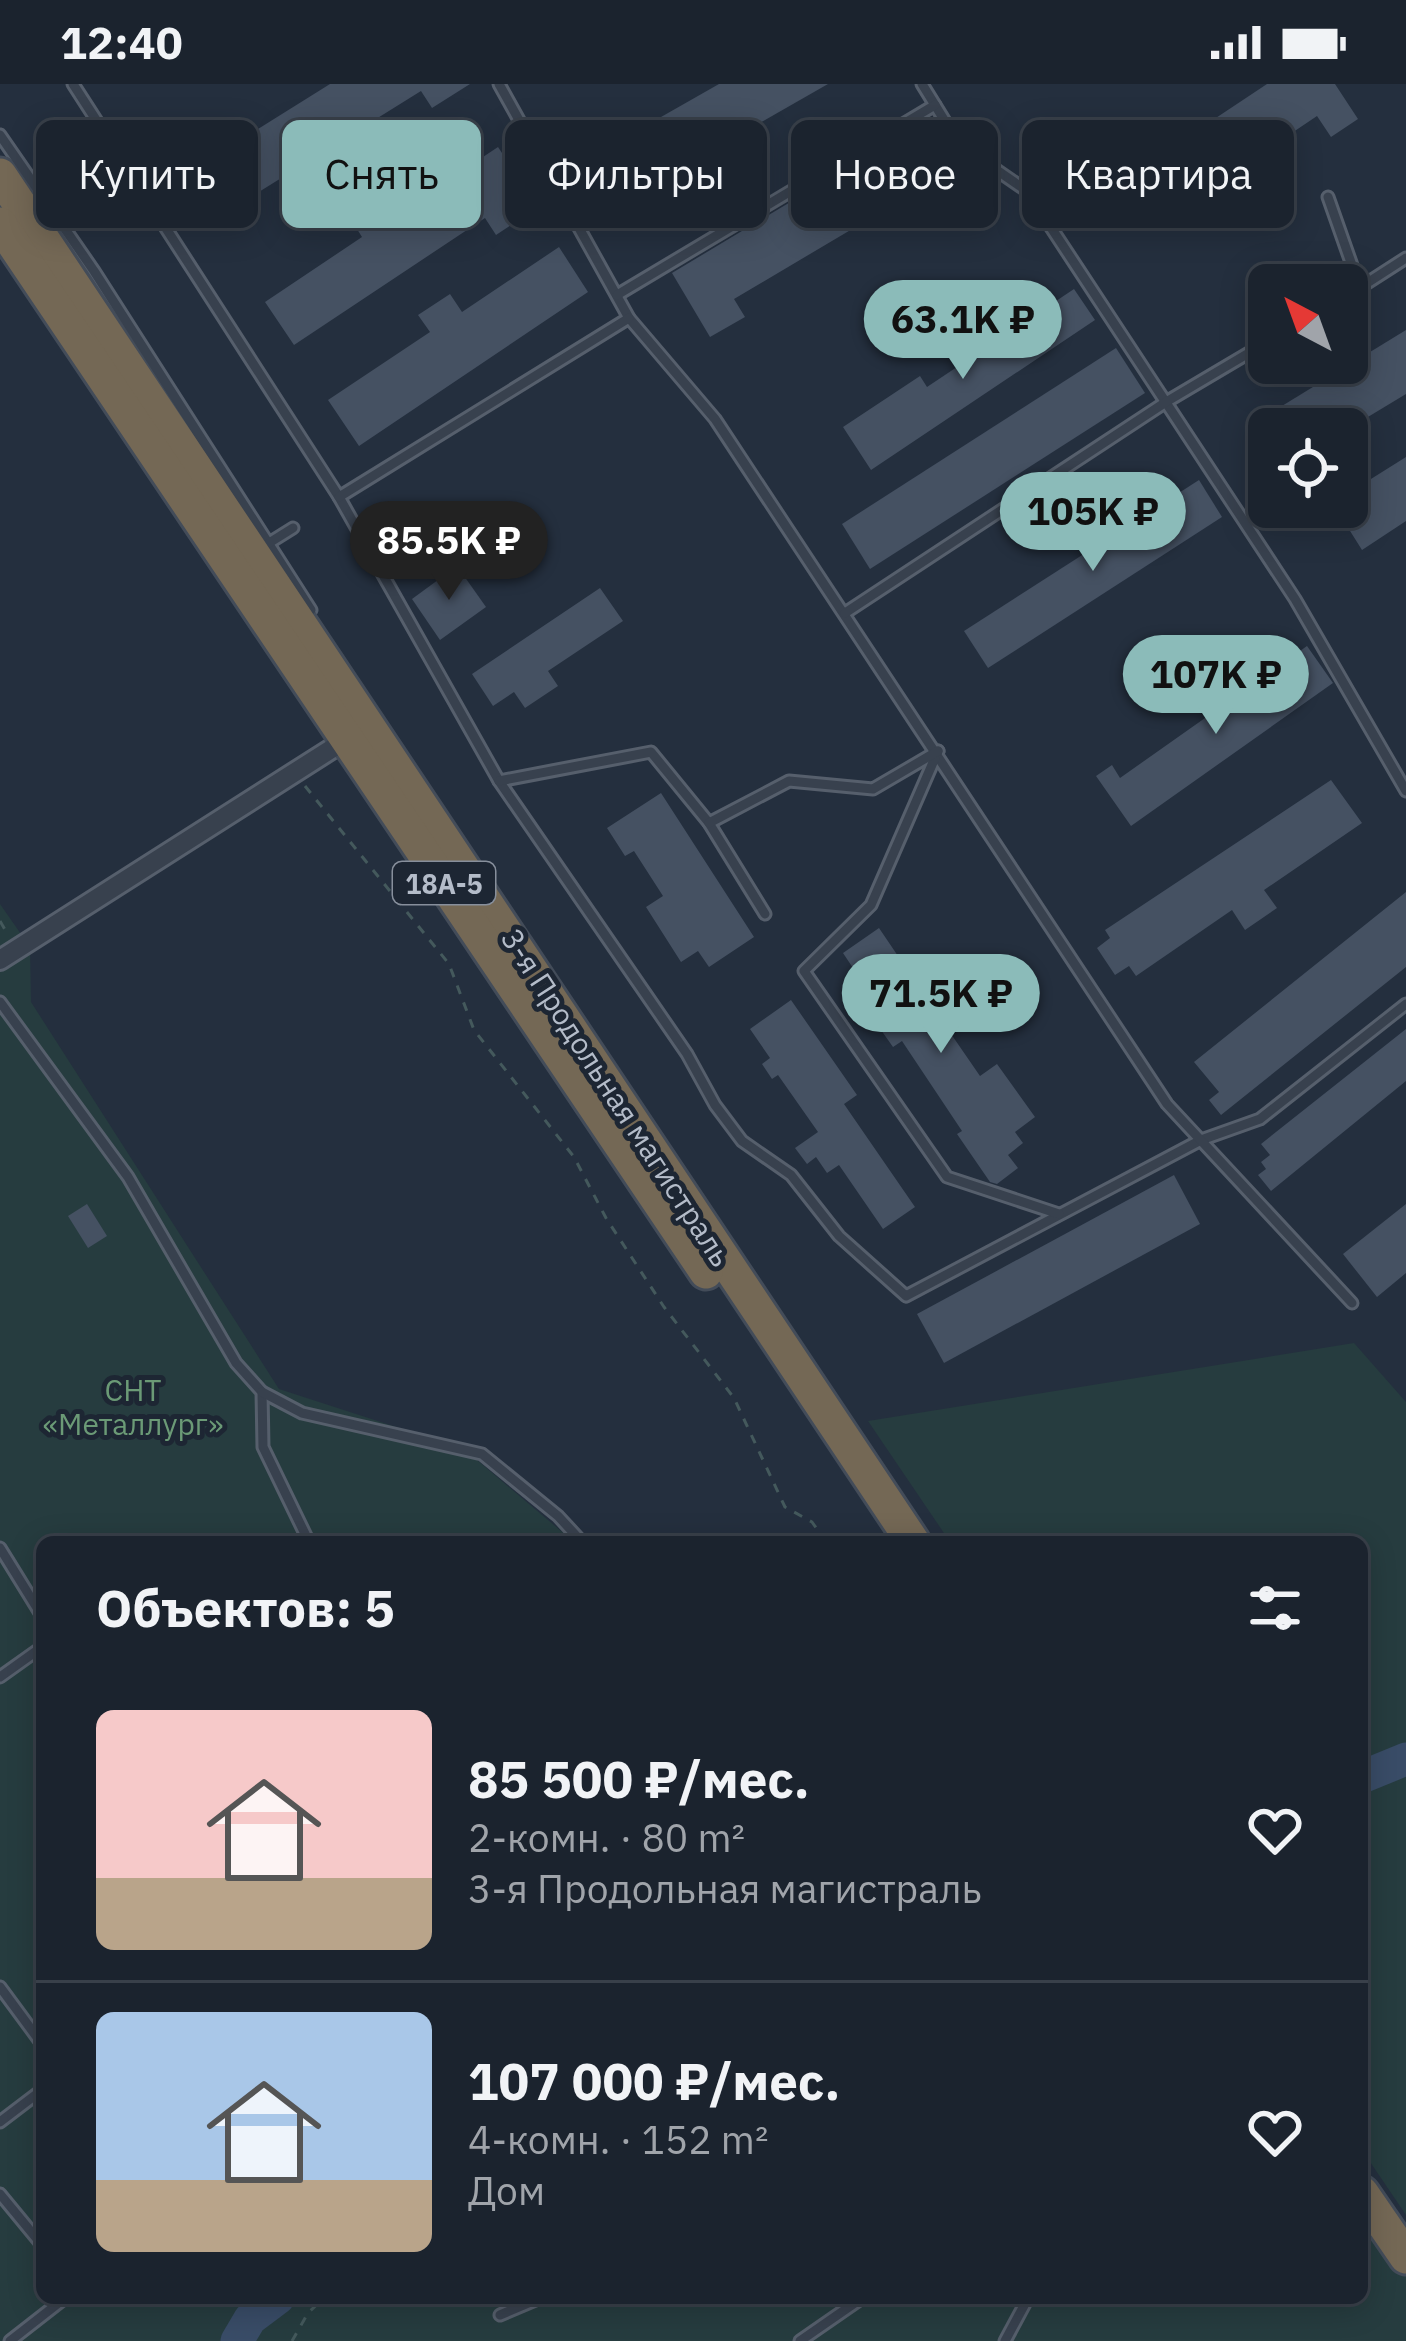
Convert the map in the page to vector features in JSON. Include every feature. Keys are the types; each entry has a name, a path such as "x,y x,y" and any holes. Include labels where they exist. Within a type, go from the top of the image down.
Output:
{"highway":[{"name":"3-я Продольная магистраль","path":"0,175 909,1536"},
{"name":"3-я Продольная магистраль","path":"0,224 886,1536"},
{"path":"1368,2202 1406,2257"},
{"path":"1368,2231 1406,2285"}],"street":[{"path":"0,960 347,739"}],"lane":[{"path":"73,84 339,497 499,781 742,1141 791,1175 838,1236 905,1296 1202,1140 1260,1119 1406,1004"},
{"path":"499,84 629,318 703,402 1167,1103 1352,1303"},
{"path":"922,84 959,143 1028,191 1295,598 1406,791"},
{"path":"617,296 935,105"},
{"path":"0,135 311,610"},
{"path":"1328,197 1352,264"},
{"path":"1368,283 1406,258"},
{"path":"339,497 629,318"},
{"path":"845,613 1248,353"},
{"path":"269,543 292,528"},
{"path":"709,824 789,781 873,789 938,751"},
{"path":"938,751 871,905 803,971 947,1177 1060,1214"},
{"path":"499,781 651,752 709,824 765,914"},
{"path":"0,1002 128,1177 236,1363 262,1392 323,1419 482,1454 576,1536"},
{"path":"262,1392 262,1448 306,1536"},
{"path":"0,1548 36,1606"},
{"path":"0,1677 36,1651"},
{"path":"0,1987 36,2036"},
{"path":"0,2122 36,2095"},
{"path":"0,2194 36,2238"},
{"path":"10,2341 57,2304"},
{"path":"500,2315 526,2304"},
{"path":"800,2341 853,2304"},
{"path":"1005,2341 1025,2304"}],"path":[{"path":"293,770 448,964 474,1030 574,1157 606,1218 664,1307 734,1399 785,1507 812,1522 822,1536"},
{"path":"292,2341 318,2304"}],"green space":[{"name":"СНТ «Металлург»","path":"0,904 30,947 31,1002 279,1389 464,1449 567,1536 36,1536 36,2304 1368,2304 1368,2215 1406,2236 1406,2341 0,2341"},
{"path":"1354,1343 1406,1402 1406,2215 1368,2159 1368,1536 946,1536 868,1421"}],"building":[{"path":"330,84 470,84 432,108 421,91 374,120 282,120 282,178 258,193 258,129"},
{"path":"719,84 828,84 765,120 656,120"},
{"path":"1267,84 1335,84 1358,119 1331,137 1317,116 1294,132 1294,120 1213,120"},
{"path":"498,147 505,158 506,228 496,235 485,218 481,221 481,158"},
{"path":"791,202 791,228 854,228 734,299 745,317 710,337 672,273 747,228 767,228 767,216"},
{"path":"356,228 470,228 294,345 265,302 362,237"},
{"path":"559,247 588,292 359,446 328,400 430,332 418,315 450,294 462,312"},
{"path":"1074,289 1095,320 871,470 843,427 920,376 927,387"},
{"path":"1406,330 1406,394 1368,417 1368,408 1279,408 1318,384 1368,384 1368,353"},
{"path":"1116,348 1145,393 870,569 842,524"},
{"path":"1406,457 1406,521 1362,550 1348,528 1368,528 1368,481"},
{"path":"1199,480 1222,517 988,668 964,631"},
{"path":"457,566 486,607 440,640 412,599"},
{"path":"600,588 623,621 548,671 558,686 525,708 514,692 493,706 472,674"},
{"path":"1307,646 1333,683 1131,826 1096,776 1112,765 1120,778"},
{"path":"1331,780 1362,823 1264,890 1277,908 1245,930 1232,910 1136,976 1129,966 1115,975 1097,948 1110,938 1105,930"},
{"path":"661,793 754,937 709,967 698,951 681,962 646,907 663,896 634,851 625,856 607,828"},
{"path":"1406,892 1406,967 1221,1115 1209,1100 1219,1092 1194,1062"},
{"path":"879,928 936,1012 949,1003 962,1021 949,1031 980,1076 997,1064 1035,1117 1015,1132 1023,1143 1008,1155 1018,1168 997,1184 990,1182 957,1134 962,1131 902,1041 893,1047 850,986 861,980 843,953"},
{"path":"791,1000 857,1095 844,1104 915,1207 883,1229 839,1165 827,1173 816,1157 807,1164 795,1148 818,1132 778,1075 772,1079 762,1064 770,1058 750,1029"},
{"path":"1406,1029 1406,1081 1271,1191 1258,1175 1266,1169 1261,1162 1270,1155 1261,1144"},
{"path":"1174,1175 1200,1224 944,1363 917,1314"},
{"path":"87,1204 107,1236 88,1248 68,1216"},
{"path":"1406,1204 1406,1273 1377,1297 1343,1254"}],"waterway":[{"path":"1368,1775 1406,1759"},
{"path":"237,2341 250,2319 270,2304"}]}
